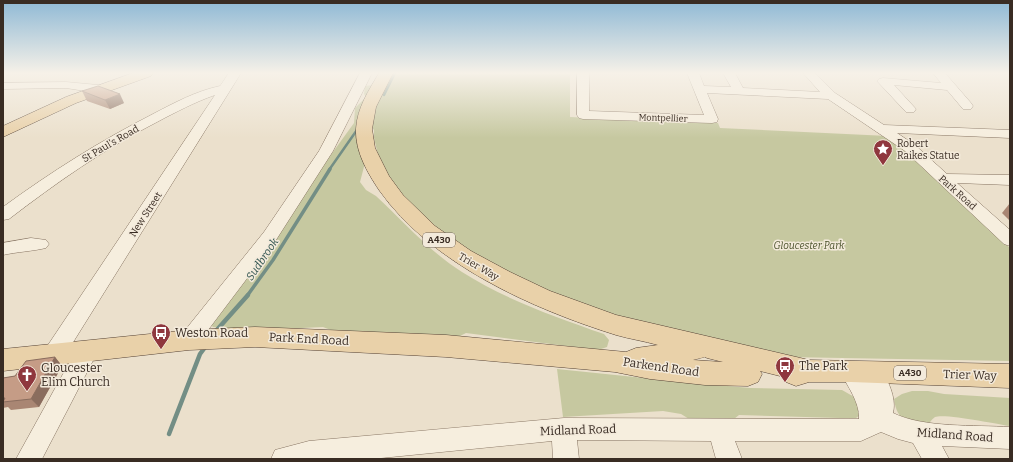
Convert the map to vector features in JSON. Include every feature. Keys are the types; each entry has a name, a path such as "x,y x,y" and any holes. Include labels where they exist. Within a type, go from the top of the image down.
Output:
{"main road":[{"path":"3,132 54,107 86,95"},
{"name":"Trier Way","path":"374,95 366,113 364,129 365,139 380,177 401,205 420,225 445,245 486,271 563,306 617,326 636,336 679,352 748,374 789,375 809,371"},
{"name":"Trier Way","path":"617,326 643,330 706,348 809,371 1010,376"},
{"name":"Park End Road","path":"3,360 189,340 255,337 398,343 615,361"},
{"name":"Trier Way","path":"679,352 706,348"},
{"name":"Parkend Road","path":"615,361 679,352"},
{"name":"Parkend Road","path":"615,361 650,368 693,372 748,374"}],"street":[{"name":"St Paul's Road","path":"3,215 68,168 123,134 206,95"},
{"name":"New Street","path":"54,354 222,95"},
{"path":"189,340 270,236 322,158 355,95"},
{"name":"Montpellier","path":"583,95 583,115 712,119 702,95"},
{"path":"805,95 831,96"},
{"path":"896,95 910,109"},
{"path":"957,95 967,106"},
{"name":"Park Road","path":"831,96 910,148 1010,240"},
{"path":"884,130 1010,134"},
{"path":"942,178 1010,180"},
{"path":"3,249 31,244 40,244"},
{"path":"29,459 87,351"},
{"path":"861,372 865,393 874,420"},
{"name":"Midland Road","path":"284,459 564,429 861,430 874,420 921,434 1010,438"},
{"path":"564,429 566,459"},
{"path":"719,429 729,459"},
{"path":"921,434 936,459"}],"green space":[{"name":"Gloucester Park","path":"364,95 570,95 570,117 718,123 720,128 888,136 922,164 1010,248 1010,361 787,357 606,314 554,296 472,256 429,224 395,188 379,159 374,138 374,130 369,124 365,163 360,182 366,190 376,196 439,255 462,272 514,299 604,334 609,340 607,347 598,350 466,333 454,339 341,334 323,327 260,330 213,327 209,323 354,123 355,108 366,97"},
{"path":"557,369 750,388 842,390 856,398 860,415 856,418 840,418 739,415 734,419 694,422 681,414 663,411 563,417"},
{"path":"912,391 1010,398 1010,426 949,416 935,417 927,427 909,422 901,417 894,399 902,394"}],"building":[{"path":"91,95 119,95 105,100"},
{"path":"55,357 31,399 3,402 5,398 3,398 3,378 15,376 26,361"}],"waterway":[{"name":"Sudbrook","path":"329,170 359,127"},
{"name":"Sudbrook","path":"247,296 273,260 330,169"},
{"name":"Sudbrook","path":"215,332 248,295"},
{"name":"Sudbrook","path":"169,434 200,354 206,346"}],"place":[{"name":"Robert Raikes Statue","path":"883,166"},
{"name":"Weston Road","path":"161,350"},
{"name":"The Park","path":"785,383"},
{"name":"Gloucester Elim Church","path":"27,392"}]}
